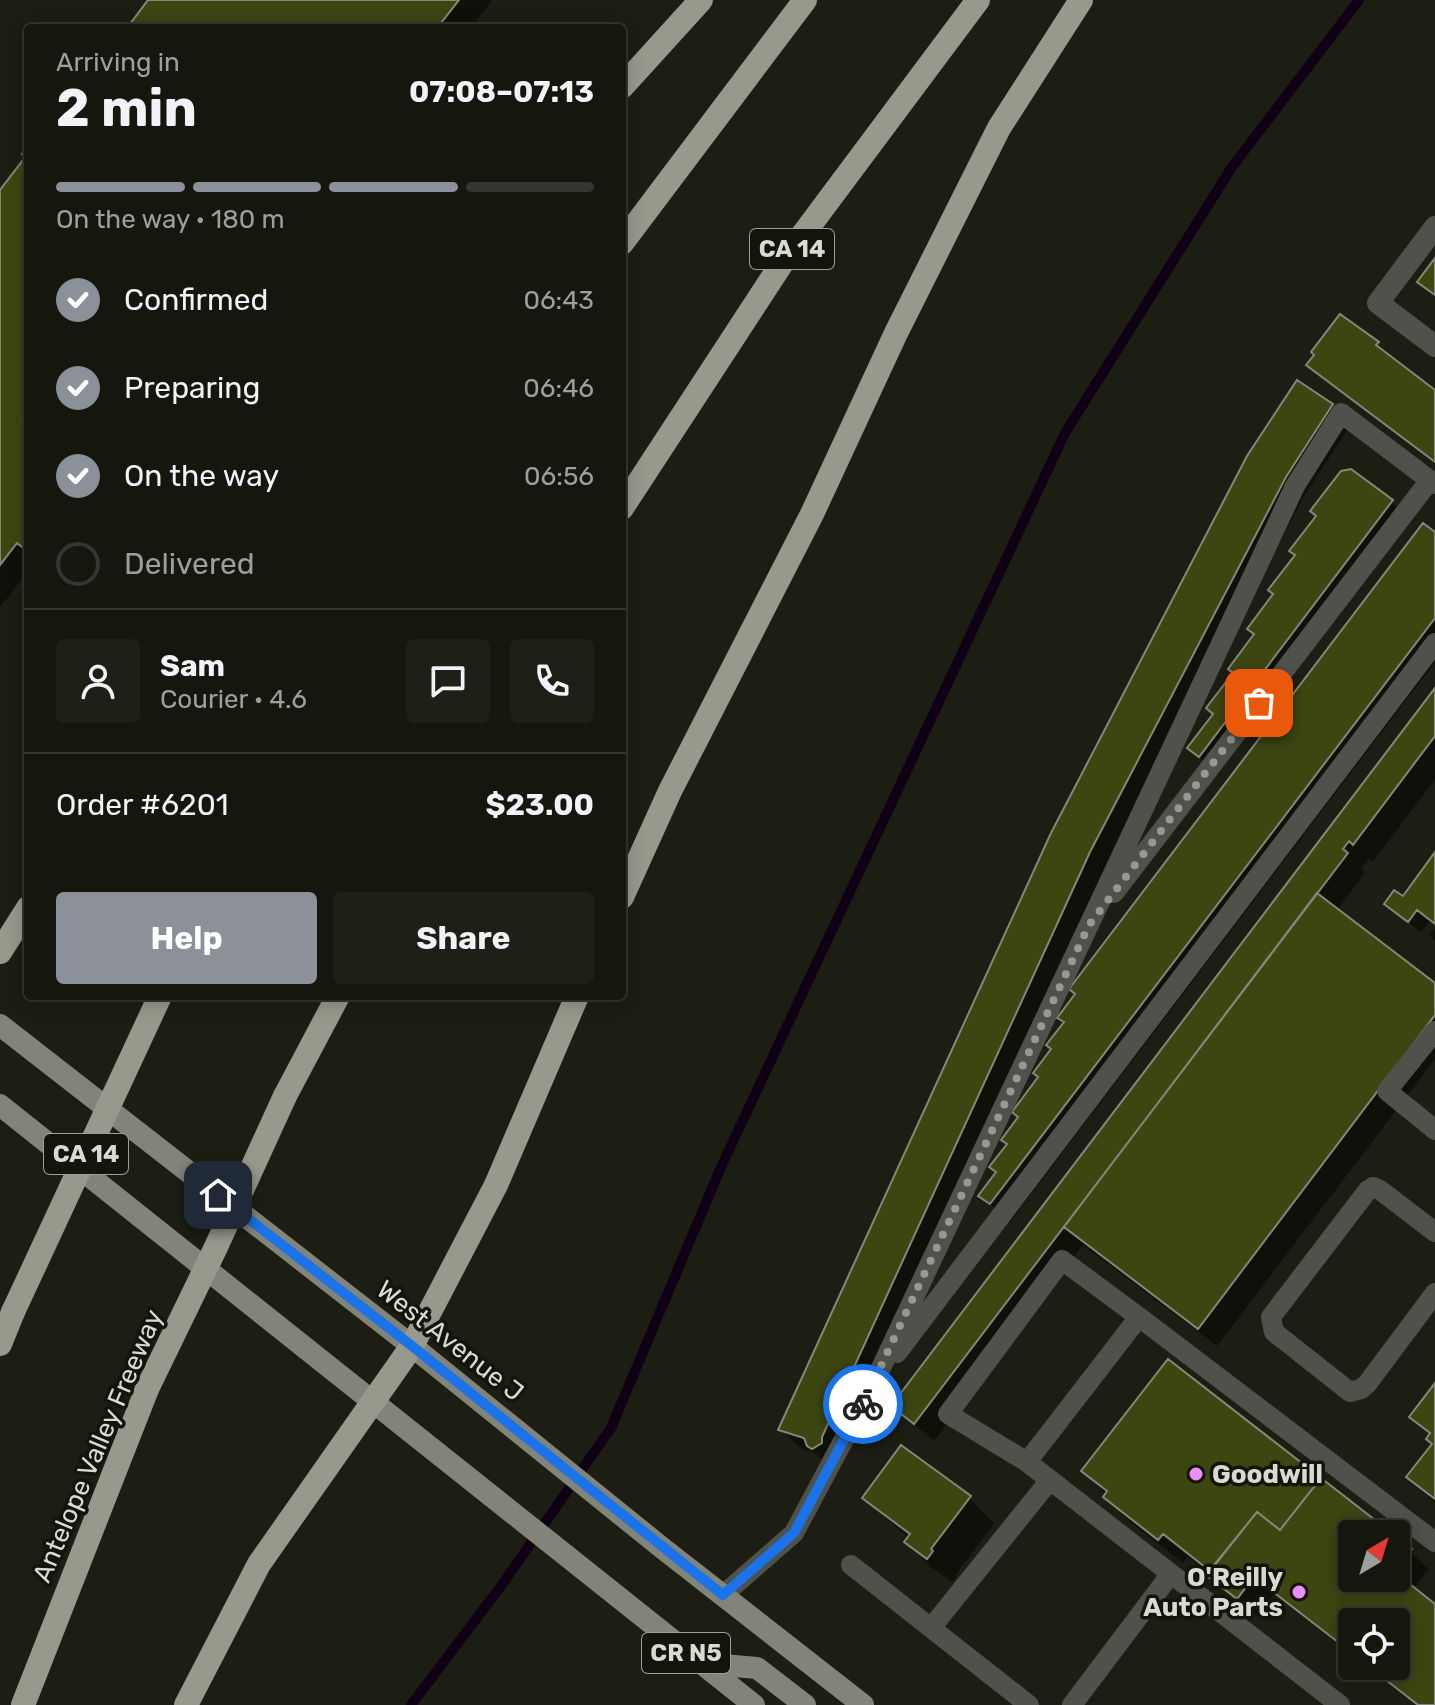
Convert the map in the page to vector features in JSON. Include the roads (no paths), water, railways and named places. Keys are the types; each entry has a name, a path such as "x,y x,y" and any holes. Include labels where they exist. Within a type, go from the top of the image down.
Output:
{"highway":[{"path":"626,83 701,0"},
{"path":"626,238 805,0"},
{"name":"CA 14","path":"626,502 784,260 978,0"},
{"path":"626,888 670,791 812,514 896,333 999,128 1081,0"},
{"path":"0,952 24,914"},
{"name":"CA 14","path":"0,1344 158,1000"},
{"name":"Antelope Valley Freeway","path":"23,1705 147,1389 285,1096 336,1000"},
{"path":"186,1705 259,1564 412,1346 496,1185 575,1000"}],"main road":[{"name":"West Avenue J","path":"0,1025 412,1346 863,1705"},
{"path":"0,1105 373,1400"},
{"name":"CR N5","path":"373,1400 754,1705"},
{"path":"698,1662 757,1668 805,1705"}],"street":[{"path":"1435,227 1378,303 1435,346"}],"lane":[{"path":"723,1595 794,1533 873,1385 1295,486 1341,413 1432,482 1089,925"},
{"path":"873,1385 1435,643"},
{"path":"1435,1031 1387,1091 1435,1130"},
{"path":"1435,1232 1373,1187 1271,1317 1274,1332 1350,1392 1367,1384 1435,1293"},
{"path":"1340,1705 1027,1462 948,1414 1062,1260 1435,1542"},
{"path":"1027,1462 1139,1317"},
{"path":"931,1628 1050,1480"},
{"path":"851,1565 1029,1705"},
{"path":"1072,1705 1170,1575"}],"waterway":[{"path":"411,1705 501,1586 611,1428 721,1167 1065,433 1232,167 1359,0"}],"place":[{"name":"Goodwill","path":"1196,1474"},
{"name":"O'Reilly Auto Parts","path":"1299,1592"}]}
